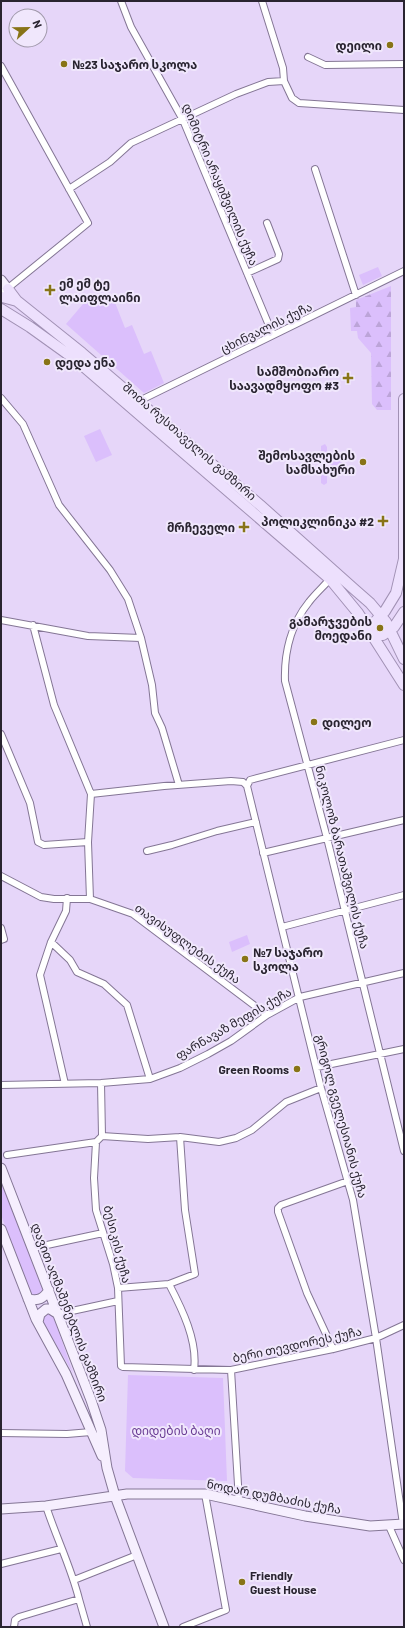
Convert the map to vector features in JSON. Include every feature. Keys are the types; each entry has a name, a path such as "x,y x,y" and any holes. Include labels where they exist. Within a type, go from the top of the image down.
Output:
{"main road":[{"path":"1,280 3,294"},
{"name":"შოთა რუსთაველის გამზირი","path":"3,294 17,301 260,505 350,584 381,615 390,629 404,660"},
{"name":"შოთა რუსთაველის გამზირი","path":"1,309 30,327 76,360 330,579 373,633 404,685"},
{"path":"404,398 404,560 396,593 373,624 373,633 383,635 404,612"},
{"name":"დავით აღმაშენებლის გამზირი","path":"1,1168 33,1248 101,1430 115,1496 164,1627"},
{"name":"დავით აღმაშენებლის გამზირი","path":"1,1229 4,1246 38,1322 66,1374 108,1468"},
{"path":"28,1299 39,1300 44,1298 49,1290"},
{"path":"38,1322 40,1314 46,1309 50,1309 58,1314"},
{"name":"ნოდარ დუმბაძის ქუჩა","path":"1,1509 46,1506 127,1494 205,1494 305,1516 370,1526 404,1524"}],"street":[{"name":"დიმიტრი არაყიშვილის ქუჩა","path":"121,1 131,27 183,120 273,335"},
{"path":"262,1 283,68 284,81 289,94 299,103 404,110"},
{"path":"308,57 325,65 404,64"},
{"path":"1,66 88,223 3,294"},
{"path":"69,189 110,162 131,144 236,94 268,82 284,81"},
{"path":"315,169 356,294"},
{"path":"247,273 278,259 279,254 267,224"},
{"name":"ცხინვალის ქუჩა","path":"137,402 404,271"},
{"path":"1,398 23,424 59,505 110,570 128,599 141,638 152,685 156,713 179,785"},
{"name":"ნიკოლოზ ბარათაშვილის ქუჩა","path":"330,579 309,603 294,626 285,665 285,681 327,838 404,1151"},
{"path":"1,620 88,636 141,638"},
{"path":"33,625 54,705 91,794 88,842 90,899"},
{"path":"1,734 30,803 38,842 44,845 88,842"},
{"path":"91,794 232,781 243,782 247,786 250,780 404,740"},
{"name":"გრიგოლ გველესიანის ქუჩა","path":"247,786 300,997 321,1088 348,1181 357,1221 404,1524"},
{"path":"263,853 404,820"},
{"path":"147,852 216,830 256,822"},
{"name":"თავისუფლების ქუჩა","path":"1,876 41,897 54,899 90,899 133,914 267,1015"},
{"path":"282,926 404,895"},
{"path":"65,1084 40,975 51,942 66,911 67,898"},
{"path":"1,928 4,939 1,940"},
{"path":"51,942 70,960 77,972 104,984 127,1004 150,1079"},
{"name":"ფარნავაზ მეფის ქუჩა","path":"1,1085 101,1083 150,1079 180,1068 208,1054 231,1041 267,1015 300,997 404,973"},
{"path":"317,1068 404,1049"},
{"path":"7,1154 96,1142 102,1136 101,1083"},
{"path":"102,1136 148,1139 180,1137 219,1142 236,1138 252,1130 286,1102 321,1088"},
{"path":"118,1288 169,1284 194,1275 196,1272 185,1210 180,1137"},
{"name":"ბესიკის ქუჩა","path":"96,1142 94,1178 96,1210 114,1264 118,1288 121,1366"},
{"path":"333,1349 307,1293 278,1212 278,1208 281,1205 348,1181"},
{"path":"33,1248 103,1233"},
{"path":"169,1284 179,1302 190,1334 195,1361 194,1370"},
{"path":"58,1314 118,1301"},
{"name":"ბერი თევდორეს ქუჩა","path":"121,1366 194,1370 230,1370 333,1349 376,1338 404,1325"},
{"path":"230,1370 239,1501"},
{"path":"1,1433 67,1434 91,1432"},
{"path":"183,1627 226,1610 205,1494"},
{"path":"46,1506 74,1580 87,1627"},
{"path":"389,1526 404,1560"},
{"path":"1,1564 61,1549"},
{"path":"74,1580 137,1555"},
{"path":"14,1627 15,1620 19,1617 79,1599"}],"green space":[{"path":"378,267 382,276 363,285 359,275"},
{"path":"391,286 391,410 377,410 372,404 371,353 358,338 357,331 351,331 350,308 356,307 356,300"},
{"path":"103,295 106,303 114,300 125,328 132,325 144,354 151,351 164,383 144,393 66,324 89,297"},
{"path":"100,429 112,455 96,462 84,436"},
{"path":"325,444 327,447 327,483 324,485 321,483 321,446"},
{"path":"330,454 342,454 342,474 330,474"},
{"path":"247,935 250,944 232,952 229,942"},
{"path":"1,1181 43,1291 41,1296 33,1296 31,1294 1,1215"},
{"path":"48,1314 54,1318 73,1373 44,1324 42,1318"},
{"name":"დიდების ბაღი","path":"128,1375 223,1378 227,1481 133,1478 125,1471"}],"place":[{"name":"დეილი","path":"390,45"},
{"name":"№23 საჯარო სკოლა","path":"64,64"},
{"name":"ემ ემ ტე ლაიფლაინი","path":"50,290"},
{"name":"დედა ენა","path":"47,362"},
{"name":"სამშობიარო საავადმყოფო #3","path":"348,378"},
{"name":"შემოსავლების სამსახური","path":"363,462"},
{"name":"პოლიკლინიკა #2","path":"383,521"},
{"name":"მრჩეველი","path":"244,527"},
{"name":"გამარჯვების მოედანი","path":"380,628"},
{"name":"დილეო","path":"314,722"},
{"name":"№7 საჯარო სკოლა","path":"245,959"},
{"name":"Green Rooms","path":"297,1069"},
{"name":"Friendly Guest House","path":"242,1582"}]}
